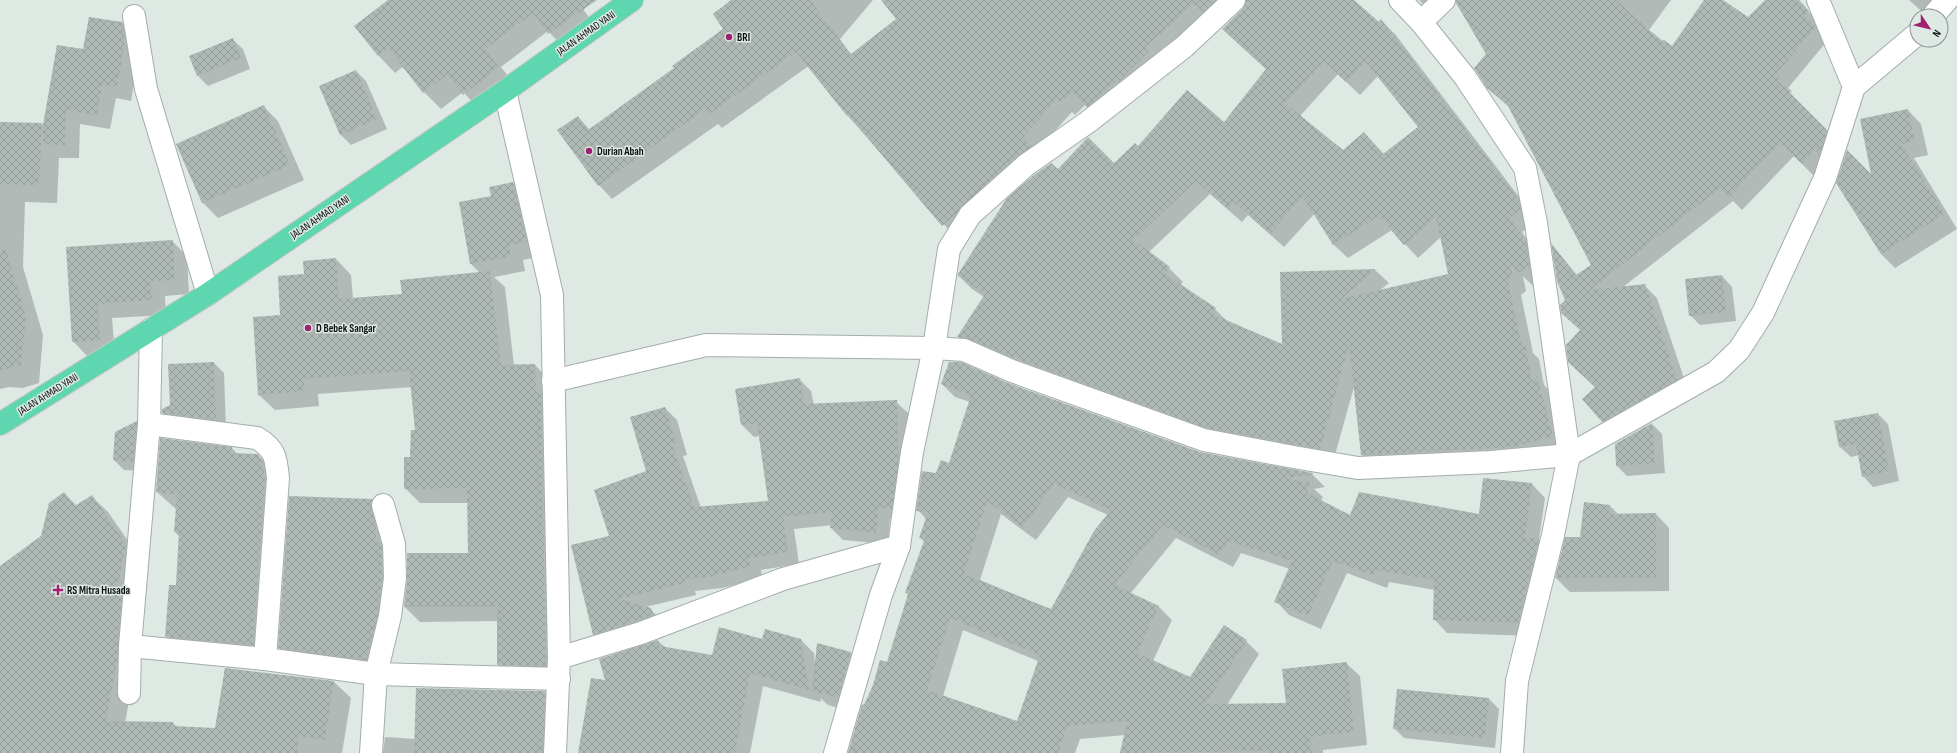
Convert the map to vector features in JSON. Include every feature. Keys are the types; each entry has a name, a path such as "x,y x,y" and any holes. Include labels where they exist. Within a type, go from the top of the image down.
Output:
{"highway":[{"name":"JALAN AHMAD YANI","path":"0,424 208,294 505,91 632,0"}],"street":[{"path":"835,753 881,595 899,546 912,452 934,348 949,248 970,215 1026,165 1088,122 1185,46 1234,0"},
{"path":"1400,0 1421,22 1465,77 1525,168 1536,223 1569,455 1553,535 1517,681 1512,753"},
{"path":"1421,22 1444,0"},
{"path":"1818,0 1854,87"},
{"path":"1940,8 1947,0"},
{"path":"134,16 146,89 208,294"},
{"path":"553,381 706,346 934,348 964,350 1012,371 1204,440 1288,456 1358,468 1483,462 1569,455 1716,372 1739,350 1763,313 1825,178 1854,87 1909,41"},
{"path":"505,91 552,295 559,668 554,753"},
{"path":"129,693 130,646 150,424 151,329"},
{"path":"150,424 257,438 270,446 277,460 278,478 265,659"},
{"path":"371,753 376,674 390,616 395,578 394,544 383,505"},
{"path":"130,646 265,659 376,674 559,668 641,633 783,579 899,546"}],"building":[{"path":"388,0 597,0 548,34 533,13 485,49 499,67 463,95 447,75 423,93 388,48 378,56 354,26"},
{"path":"731,0 810,0 851,54 896,19 881,0 1216,0 1203,12 1194,4 1145,47 1149,51 1118,82 1116,81 1087,107 1071,92 1061,102 1058,99 1023,137 1032,146 1018,156 942,226 848,115 847,116 796,52 708,115 704,110 598,186 557,130 578,116 588,130 674,68 672,66 723,29 713,14"},
{"path":"1246,0 1354,0 1379,22 1381,19 1519,200 1521,209 1509,218 1526,241 1529,265 1519,273 1510,265 1513,277 1508,281 1522,348 1525,344 1532,381 1537,376 1553,436 1514,447 1361,455 1349,345 1320,449 1207,428 1017,359 969,339 957,337 985,294 958,276 958,274 1007,198 1034,175 1051,163 1058,169 1088,137 1114,163 1135,143 1138,146 1187,90 1224,122 1266,69 1222,29 1243,9","holes":["1324,61 1346,82 1365,61 1418,127 1383,154 1364,132 1343,150 1285,103","1196,181 1228,209 1234,202 1270,234 1303,197 1333,245 1379,216 1404,245 1436,217 1448,274 1341,299 1376,269 1280,272 1282,344 1212,314 1216,308 1165,274 1170,267 1134,240"]},
{"path":"1456,0 1616,0 1662,42 1664,40 1672,46 1704,0 1723,0 1748,17 1765,0 1799,0 1809,11 1805,16 1816,27 1776,74 1779,77 1777,80 1827,130 1819,156 1816,150 1802,164 1780,143 1729,198 1719,189 1590,290 1645,284 1677,380 1602,422 1582,399 1595,387 1568,362 1566,345 1580,330 1561,313 1560,305 1565,300 1557,281 1551,243 1576,275 1591,265 1508,106 1487,88 1474,68 1486,54 1456,3"},
{"path":"89,17 122,22 125,41 117,87 102,85 97,115 66,110 65,145 43,144 43,125 57,45 83,49"},
{"path":"233,38 241,58 197,76 189,56"},
{"path":"356,70 377,119 340,135 319,86"},
{"path":"264,105 290,165 202,203 176,144"},
{"path":"1908,109 1915,141 1901,144 1945,214 1881,254 1836,183 1847,150 1871,174 1860,119"},
{"path":"0,122 42,123 39,185 0,184"},
{"path":"513,182 527,242 509,245 511,256 470,264 459,202 491,196 489,187"},
{"path":"173,240 175,280 150,281 152,300 98,304 100,340 72,342 66,247"},
{"path":"6,250 26,317 21,365 0,371 0,251"},
{"path":"336,258 339,299 402,294 400,280 490,271 501,365 535,364 536,392 541,392 546,666 497,665 497,607 404,607 407,580 407,553 468,553 467,488 404,489 404,457 410,457 411,430 415,430 409,371 304,379 304,391 258,395 253,317 280,315 278,276 304,274 303,261"},
{"path":"1722,275 1726,312 1689,316 1685,279"},
{"path":"214,362 216,420 162,413 162,409 170,405 168,364"},
{"path":"949,362 961,362 1008,383 1200,452 1313,473 1312,475 1283,478 1310,483 1307,493 1350,515 1359,492 1479,514 1483,478 1532,483 1525,538 1539,538 1518,623 1433,620 1434,580 1376,570 1373,575 1333,561 1308,616 1274,602 1292,561 1227,541 1220,555 1163,525 1114,585 1159,606 1137,653 1190,677 1224,625 1247,640 1206,704 1286,703 1282,669 1347,662 1354,732 1310,737 1312,753 1269,753 1268,751 1120,753 1127,721 1067,726 1058,753 848,753 862,704 864,705 873,685 880,660 887,662 908,594 905,593 925,538 919,538 928,512 916,511 922,471 936,473 941,460 949,463 971,395 941,384","holes":["1054,484 1111,510 1094,531 1051,609 964,574 987,501 1023,527","950,618 1040,655 1017,721 927,690"]},
{"path":"800,378 804,404 897,400 899,458 892,509 879,507 876,533 830,528 832,512 783,517 788,552 750,558 750,566 710,577 684,579 685,583 619,599 651,608 653,615 593,635 571,545 609,536 594,490 646,471 630,417 665,407 676,443 672,444 694,507 768,501 757,423 741,425 735,389"},
{"path":"1878,413 1889,471 1862,477 1856,444 1839,447 1834,421"},
{"path":"137,421 133,462 113,460 115,432"},
{"path":"1652,423 1655,463 1616,466 1615,444"},
{"path":"160,438 232,447 232,453 258,454 262,460 265,478 253,645 165,637 169,585 176,585 179,532 174,532 177,495 156,492"},
{"name":"RS Mitra Husada","path":"64,492 75,506 92,495 126,544 117,590 122,589 117,662 106,721 173,722 173,726 215,728 225,668 334,681 325,740 298,736 298,753 0,753 0,566 41,536 49,503"},
{"path":"289,496 372,499 371,508 376,528 376,542 381,542 382,546 382,577 378,614 366,660 278,648"},
{"path":"1584,502 1610,505 1609,514 1656,513 1656,578 1555,578 1565,537 1580,537"},
{"path":"719,627 762,639 765,629 801,639 809,690 750,673 735,753 578,753 591,678 605,680 599,659 658,640 660,646 712,655"},
{"path":"817,643 851,652 838,698 812,691"},
{"path":"416,688 545,691 543,753 414,753"},
{"path":"1397,689 1489,698 1485,738 1393,729"}],"place":[{"name":"BRI","path":"729,37"},
{"name":"Durian Abah","path":"589,151"},
{"name":"D Bebek Sangar","path":"308,328"},
{"name":"RS Mitra Husada","path":"58,590"}]}
